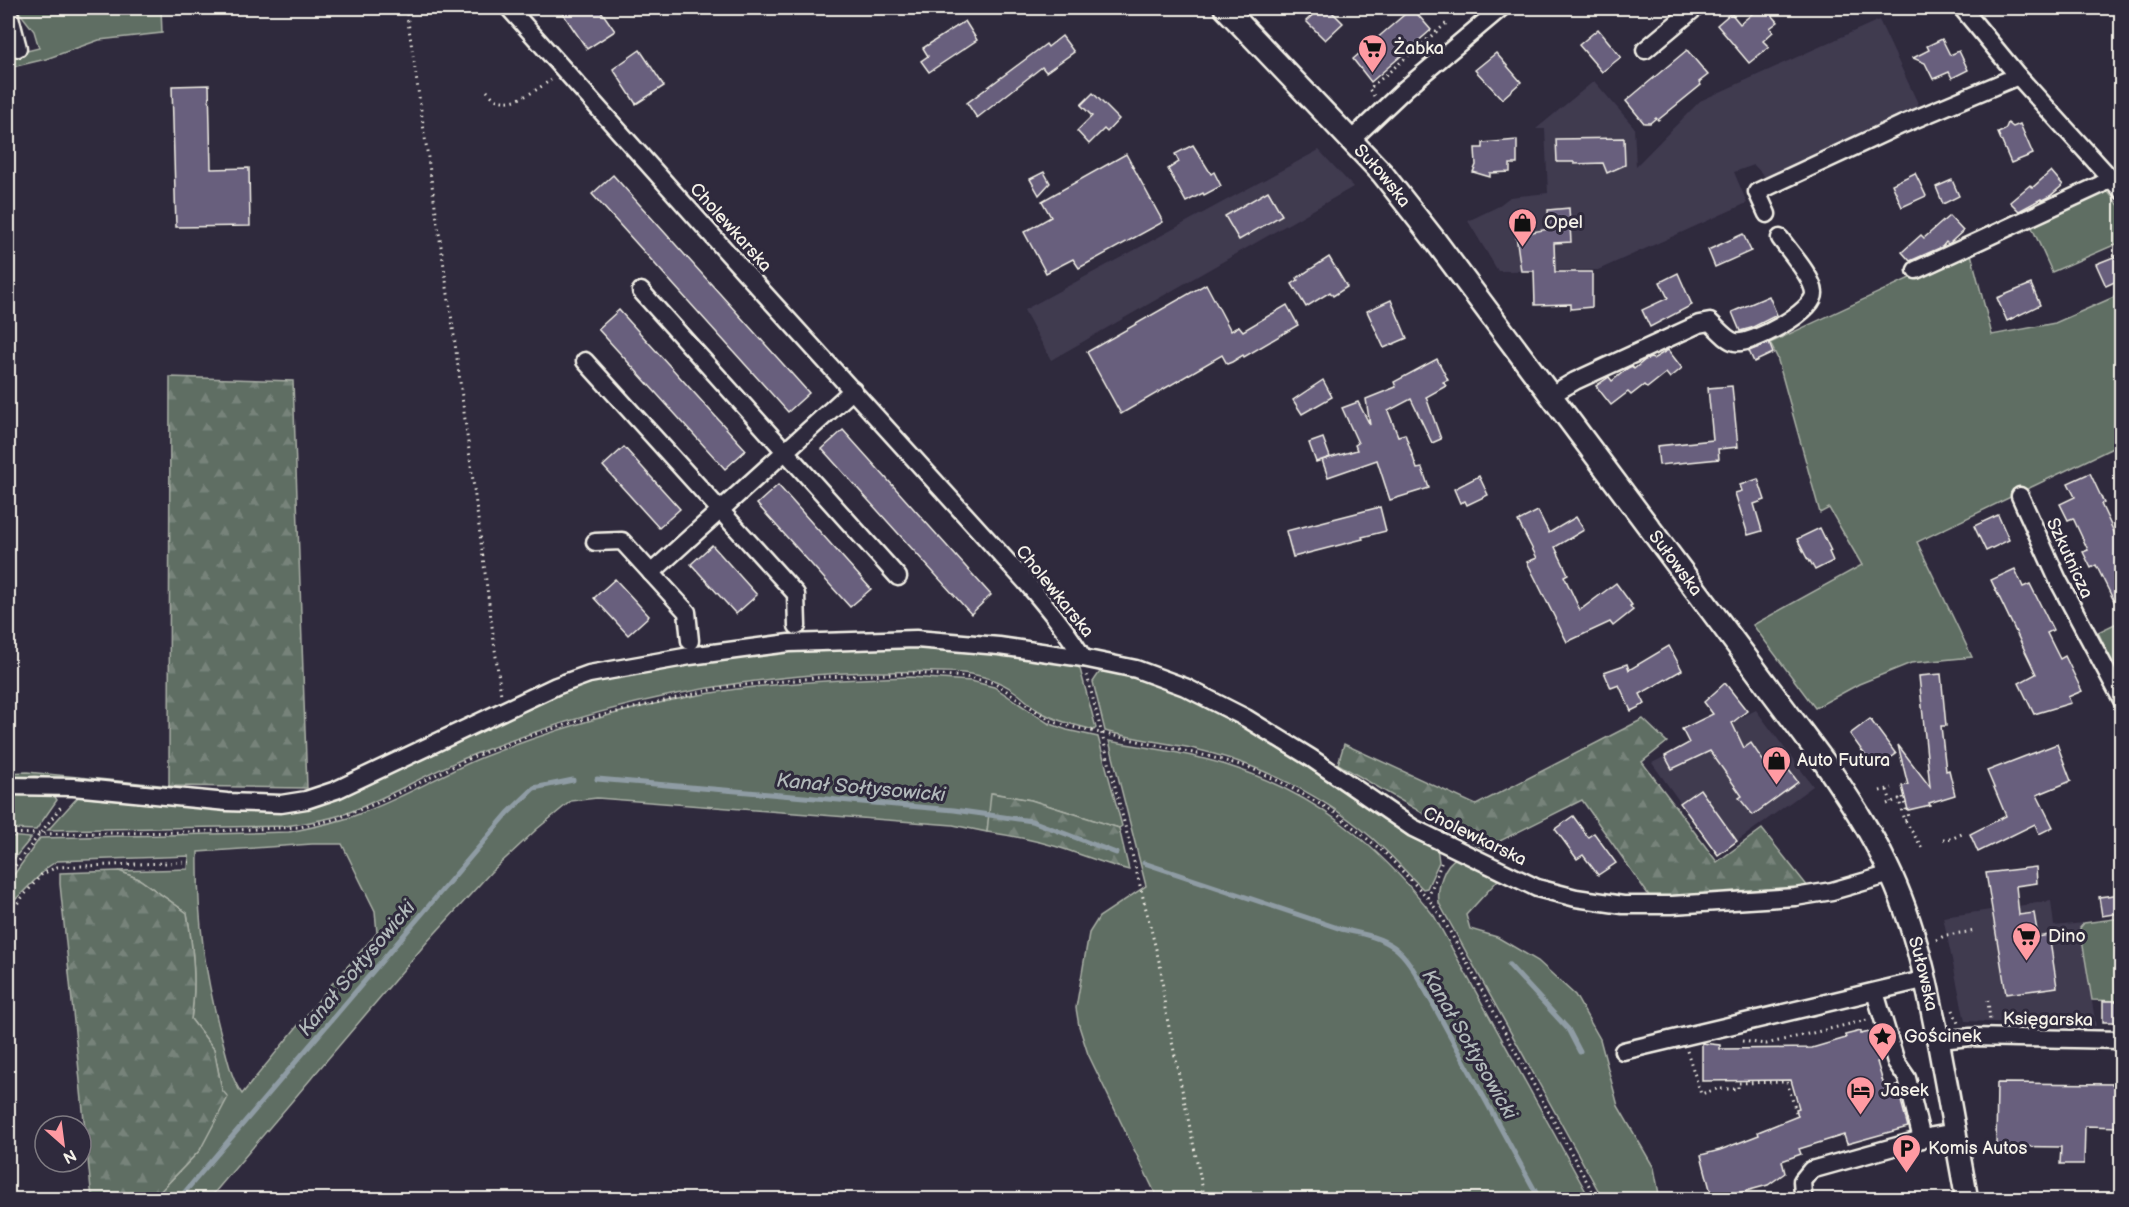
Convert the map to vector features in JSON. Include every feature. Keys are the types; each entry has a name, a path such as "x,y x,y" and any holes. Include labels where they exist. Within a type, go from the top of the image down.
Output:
{"main road":[{"name":"Sułowska","path":"1225,8 1382,173 1434,239 1825,763 1866,825 1891,874 1907,915 1927,979 1967,1200"}],"street":[{"name":"Cholewkarska","path":"509,8 1033,590 1074,642 1083,658 1136,669 1185,687 1246,718 1311,758 1413,828 1537,888 1576,898 1623,905 1672,905 1795,897 1832,891 1891,874"},
{"path":"1350,141 1384,108 1501,8"},
{"path":"1645,50 1695,8"},
{"path":"1962,8 2018,76 2121,191"},
{"path":"8,9 18,48"},
{"path":"1767,214 1757,192 1901,125 2018,76"},
{"path":"1916,270 2100,185 2110,178"},
{"path":"1551,395 1575,381 1699,324 1710,322 1731,341 1738,342 1748,341 1774,330 1793,317 1809,304 1814,295 1812,283 1779,238"},
{"path":"641,291 898,577"},
{"path":"585,361 796,594 797,626"},
{"path":"651,573 853,390"},
{"name":"Szkutnicza","path":"2020,496 2058,580 2121,700"},
{"path":"595,543 622,541 687,612 690,640"},
{"path":"8,786 73,787 281,804 306,800 336,790 556,686 589,674 690,656 789,643 916,639 999,646 1083,658"},
{"path":"1623,1051 1927,979"},
{"path":"1875,992 1896,1062 1907,1078 1922,1139"},
{"name":"Księgarska","path":"1939,1040 1971,1037 2121,1041"},
{"path":"1803,1194 1802,1181 1811,1170 1955,1132"}],"path":[{"path":"406,8 453,328 499,689"},
{"path":"1384,108 1369,89 1448,22"},
{"path":"487,91 496,100 509,101 522,98 564,70"},
{"path":"1083,658 1161,969 1165,1008 1205,1200"},
{"path":"8,832 38,834 258,830 300,827 336,819 377,803 475,756 532,735 582,720 724,687 825,677 913,673 966,677 995,684 1051,721 1248,767 1281,782 1334,812 1385,854 1428,898 1466,957 1597,1200"},
{"path":"8,875 65,801 73,787"},
{"path":"1880,791 1892,788"},
{"path":"1887,790 1889,803 1902,798 1908,817 1905,820 1924,851"},
{"path":"1943,839 1951,839 1964,833"},
{"path":"1428,898 1437,873 1451,847"},
{"path":"8,910 15,906 42,874 57,867 191,862"},
{"path":"1936,940 1946,935 1976,931"},
{"path":"1988,1000 1990,1024"},
{"path":"1732,1040 1766,1044 1875,1019"},
{"path":"1684,1043 1701,1094 1717,1089 1738,1089 1738,1083 1787,1082 1796,1112"}],"shaded area":[{"path":"522,8 548,8 532,19"},
{"path":"1879,20 1921,110 1767,179 1754,165 1734,172 1747,203 1598,270 1498,271 1468,221 1497,207 1510,197 1548,193 1545,129 1536,129 1594,81 1634,127 1636,166 1700,101"},
{"path":"1319,150 1353,187 1051,360 1024,310"},
{"path":"1756,710 1813,786 1718,855 1652,763"},
{"path":"2051,901 2054,926 2084,923 2080,929 2096,1026 1965,1021 1943,917"}],"green space":[{"path":"16,8 161,8 162,33 99,40 46,59 8,68 8,40 11,55 39,48 34,31"},
{"path":"2105,188 2121,208 2121,242 2052,272 2030,223"},
{"path":"1970,250 1992,335 2055,323 2121,294 2121,444 1917,542 1972,657 1911,663 1859,684 1815,708 1753,625 1862,565 1829,508 1820,513 1777,357 1770,343"},
{"path":"170,377 293,381 307,788 169,786"},
{"path":"2121,621 2121,682 2098,632"},
{"path":"877,644 1074,662 1080,669 1096,728 1094,730 1052,717 1039,711 1003,684 969,674 868,672 767,679 619,707 523,736 443,768 347,813 325,819 285,826 48,830 78,797 219,810 273,812 330,800 584,683 689,661 810,647"},
{"path":"1110,669 1187,693 1310,763 1350,796 1437,847 1439,862 1427,888 1423,889 1387,851 1339,812 1268,773 1191,748 1105,731 1093,682 1099,673"},
{"path":"910,677 971,681 994,687 1048,723 1098,737 1122,826 1119,828 1031,800 992,793 987,832 953,825 597,798 571,801 491,872 427,942 209,1199 153,1199 200,1150 222,1090 214,1049 191,1019 194,966 187,913 139,879 119,871 188,869 189,856 57,861 15,900 8,901 8,883 40,838 289,832 350,817 391,801 483,757 571,726 632,709 693,696 747,688 817,681","holes":["342,844 375,911 377,933 331,985 242,1094 228,1062 207,971 199,901 198,852"]},
{"path":"1643,719 1667,742 1642,762 1717,862 1762,829 1809,888 1650,897 1582,800 1484,849 1338,764 1344,744 1476,805"},
{"path":"1109,741 1197,757 1258,777 1316,806 1367,844 1413,890 1434,916 1590,1199 1158,1199 1088,1054 1076,1008 1089,933 1099,917 1146,886"},
{"path":"27,772 169,786 168,791 35,776 8,780 8,773"},
{"path":"8,792 52,792 57,800 36,830 10,829 8,828"},
{"path":"991,793 1031,800 1119,828 1129,870 1050,845 987,832"},
{"path":"8,836 31,838 8,866"},
{"path":"1458,857 1467,859 1498,880 1466,915 1470,929 1497,937 1538,961 1575,995 1600,1039 1618,1106 1654,1168 1660,1199 1603,1199 1439,903 1442,877 1448,865"},
{"path":"119,871 139,879 187,913 194,966 191,1019 214,1049 222,1090 228,1097 200,1150 153,1199 92,1199 89,1174 93,1174 93,1114 83,1114 60,873"},
{"path":"2121,918 2121,1001 2092,1000 2080,928 2084,923"}],"building":[{"path":"559,8 599,8 615,31 587,49"},
{"path":"1320,8 1328,8 1343,23 1325,40 1306,21"},
{"path":"1412,8 1431,30 1371,82 1353,59"},
{"path":"1759,8 1766,8 1778,22 1770,28 1773,32 1763,41 1769,47 1749,63 1717,25 1731,13 1740,24"},
{"path":"965,21 977,40 929,72 921,61 928,56 923,48"},
{"path":"1598,29 1621,57 1602,72 1579,45"},
{"path":"1062,36 1074,52 1046,72 1042,67 977,118 967,103 1046,44 1048,47"},
{"path":"1942,39 1950,55 1959,51 1968,70 1952,78 1949,72 1933,79 1925,63 1913,58 1929,50 1927,46"},
{"path":"640,50 664,86 636,104 613,69"},
{"path":"1687,50 1708,75 1699,82 1701,85 1658,120 1656,118 1650,123 1644,123 1626,101"},
{"path":"1496,53 1521,82 1502,99 1475,70"},
{"path":"209,85 211,169 249,168 250,226 176,227 172,86"},
{"path":"1093,93 1119,119 1107,132 1104,129 1089,144 1077,131 1092,116 1081,105"},
{"path":"2008,123 2013,127 2020,124 2033,154 2011,163 1998,133 2005,130"},
{"path":"1624,138 1625,165 1607,173 1603,163 1557,162 1556,139"},
{"path":"1517,140 1517,164 1510,164 1510,172 1490,173 1490,177 1473,172 1476,165 1475,148 1483,148 1483,143"},
{"path":"1193,145 1211,174 1214,172 1221,186 1186,202 1168,169 1179,162 1175,154"},
{"path":"1126,154 1163,222 1079,268 1073,259 1046,273 1024,232 1051,217 1042,201"},
{"path":"2051,171 2063,185 2050,196 2019,211 2010,202 2030,185 2032,188"},
{"path":"1044,172 1050,183 1039,195 1030,179"},
{"path":"1915,173 1926,196 1902,207 1892,184"},
{"path":"613,175 809,393 788,412 592,194"},
{"path":"1952,180 1959,196 1943,204 1936,187"},
{"path":"1268,191 1282,215 1239,240 1225,216"},
{"path":"1569,208 1571,242 1554,243 1555,272 1592,272 1592,307 1571,309 1571,304 1535,305 1534,271 1521,271 1516,235 1549,229 1548,210"},
{"path":"1949,216 1963,231 1948,244 1946,242 1942,247 1910,261 1902,252 1921,235 1924,238"},
{"path":"1743,234 1751,251 1715,267 1708,250"},
{"path":"2121,254 2121,279 2106,286 2096,264"},
{"path":"1329,257 1347,287 1333,296 1330,292 1306,307 1292,284 1298,280 1297,278"},
{"path":"1678,273 1692,305 1650,327 1642,310 1668,298 1660,282"},
{"path":"1206,284 1231,331 1239,326 1243,331 1287,305 1298,325 1244,357 1243,355 1227,364 1222,355 1121,414 1087,352"},
{"path":"2031,284 2040,305 2007,321 1997,298"},
{"path":"1769,296 1777,315 1740,331 1732,312"},
{"path":"1391,300 1407,338 1384,348 1367,311"},
{"path":"619,310 746,450 725,469 598,329"},
{"path":"1769,343 1773,353 1754,362 1749,351"},
{"path":"1668,350 1682,368 1670,378 1666,373 1647,388 1644,385 1631,395 1628,392 1611,405 1596,386 1609,377 1612,381 1628,368 1632,366 1634,369 1645,360 1653,359"},
{"path":"1437,359 1448,380 1443,382 1446,386 1426,397 1441,439 1432,443 1411,399 1388,411 1398,436 1405,434 1417,469 1422,468 1429,488 1390,500 1377,460 1328,477 1322,460 1357,450 1355,445 1358,443 1342,408 1358,402 1370,425 1366,399 1396,387 1394,382"},
{"path":"1323,380 1332,397 1302,414 1293,400"},
{"path":"1732,386 1738,447 1718,449 1719,459 1659,465 1657,446 1713,440 1708,388"},
{"path":"843,430 991,595 971,614 822,449"},
{"path":"1323,438 1330,457 1316,462 1309,443"},
{"path":"624,447 680,509 659,528 603,466"},
{"path":"2090,473 2104,503 2101,504 2121,547 2121,615 2096,565 2091,568 2083,552 2088,550 2073,518 2068,520 2060,504 2075,497 2068,483"},
{"path":"1479,476 1488,495 1467,505 1465,501 1460,503 1454,489"},
{"path":"1758,479 1765,500 1754,504 1762,531 1748,535 1735,493 1742,491 1740,485"},
{"path":"778,485 871,589 850,607 757,504"},
{"path":"1380,507 1386,531 1293,557 1286,531"},
{"path":"1538,511 1549,533 1576,517 1584,530 1555,547 1568,574 1564,576 1580,610 1616,583 1632,605 1630,606 1633,610 1613,626 1610,622 1567,642 1527,562 1537,558 1518,521"},
{"path":"1998,515 2009,540 1986,551 1974,526"},
{"path":"1820,528 1831,551 1829,552 1833,561 1815,570 1797,539"},
{"path":"712,545 757,595 736,614 691,564"},
{"path":"2015,569 2023,587 2030,584 2053,630 2047,633 2060,659 2065,656 2082,691 2068,697 2071,703 2034,714 2019,683 2036,674 1991,580"},
{"path":"615,579 649,616 628,635 594,598"},
{"path":"1669,646 1682,670 1640,694 1645,704 1631,711 1619,685 1611,688 1604,672 1627,664 1629,670"},
{"path":"1941,674 1946,726 1941,726 1946,771 1949,770 1955,795 1929,803 1930,805 1908,810 1902,786 1908,785 1898,745 1930,787 1919,676"},
{"path":"1725,683 1747,711 1732,723 1744,748 1751,743 1772,774 1785,765 1798,782 1753,815 1739,798 1742,796 1710,751 1672,769 1665,756 1689,743 1682,729 1713,714 1704,702"},
{"path":"1870,719 1896,754 1875,769 1850,734"},
{"path":"2057,744 2071,781 2037,795 2053,827 2039,834 2035,824 1978,852 1970,834 2006,816 1987,771"},
{"path":"1700,789 1737,841 1718,855 1680,803"},
{"path":"1573,816 1588,837 1594,833 1616,863 1598,875 1583,855 1577,859 1555,829"},
{"name":"Dino","path":"2036,867 2037,883 2016,886 2019,915 2034,913 2038,937 2049,935 2057,987 2006,994 1986,873"},
{"path":"2121,894 2119,913 2102,916 2099,897"},
{"path":"2103,1001 2121,1001 2121,1022 2103,1022"},
{"path":"1861,1031 1861,1034 1873,1031 1881,1061 1877,1062 1885,1089 1897,1086 1908,1127 1847,1144 1844,1135 1799,1149 1801,1154 1782,1161 1785,1173 1768,1185 1739,1193 1711,1193 1701,1155 1759,1135 1758,1132 1798,1116 1796,1109 1799,1108 1791,1080 1702,1081 1702,1043 1720,1045 1720,1049 1812,1048"},
{"path":"1997,1083 2121,1084 2121,1127 2085,1126 2084,1164 2060,1164 2061,1147 1996,1146"}],"waterway":[{"name":"Kanał Sołtysowicki","path":"597,779 954,810 1032,821 1116,853"},
{"name":"Kanał Sołtysowicki","path":"178,1200 508,813 534,788 573,780"},
{"name":"Kanał Sołtysowicki","path":"1144,863 1341,929 1375,938 1394,947 1413,969 1427,993 1540,1200"},
{"path":"1509,965 1568,1029 1580,1052"}],"place":[{"name":"Żabka","path":"1373,74"},
{"name":"Opel","path":"1523,248"},
{"name":"Auto Futura","path":"1776,786"},
{"name":"Dino","path":"2027,962"},
{"name":"Gościnek","path":"1883,1062"},
{"name":"Jasek","path":"1860,1116"},
{"name":"Komis Autos","path":"1907,1174"}]}
